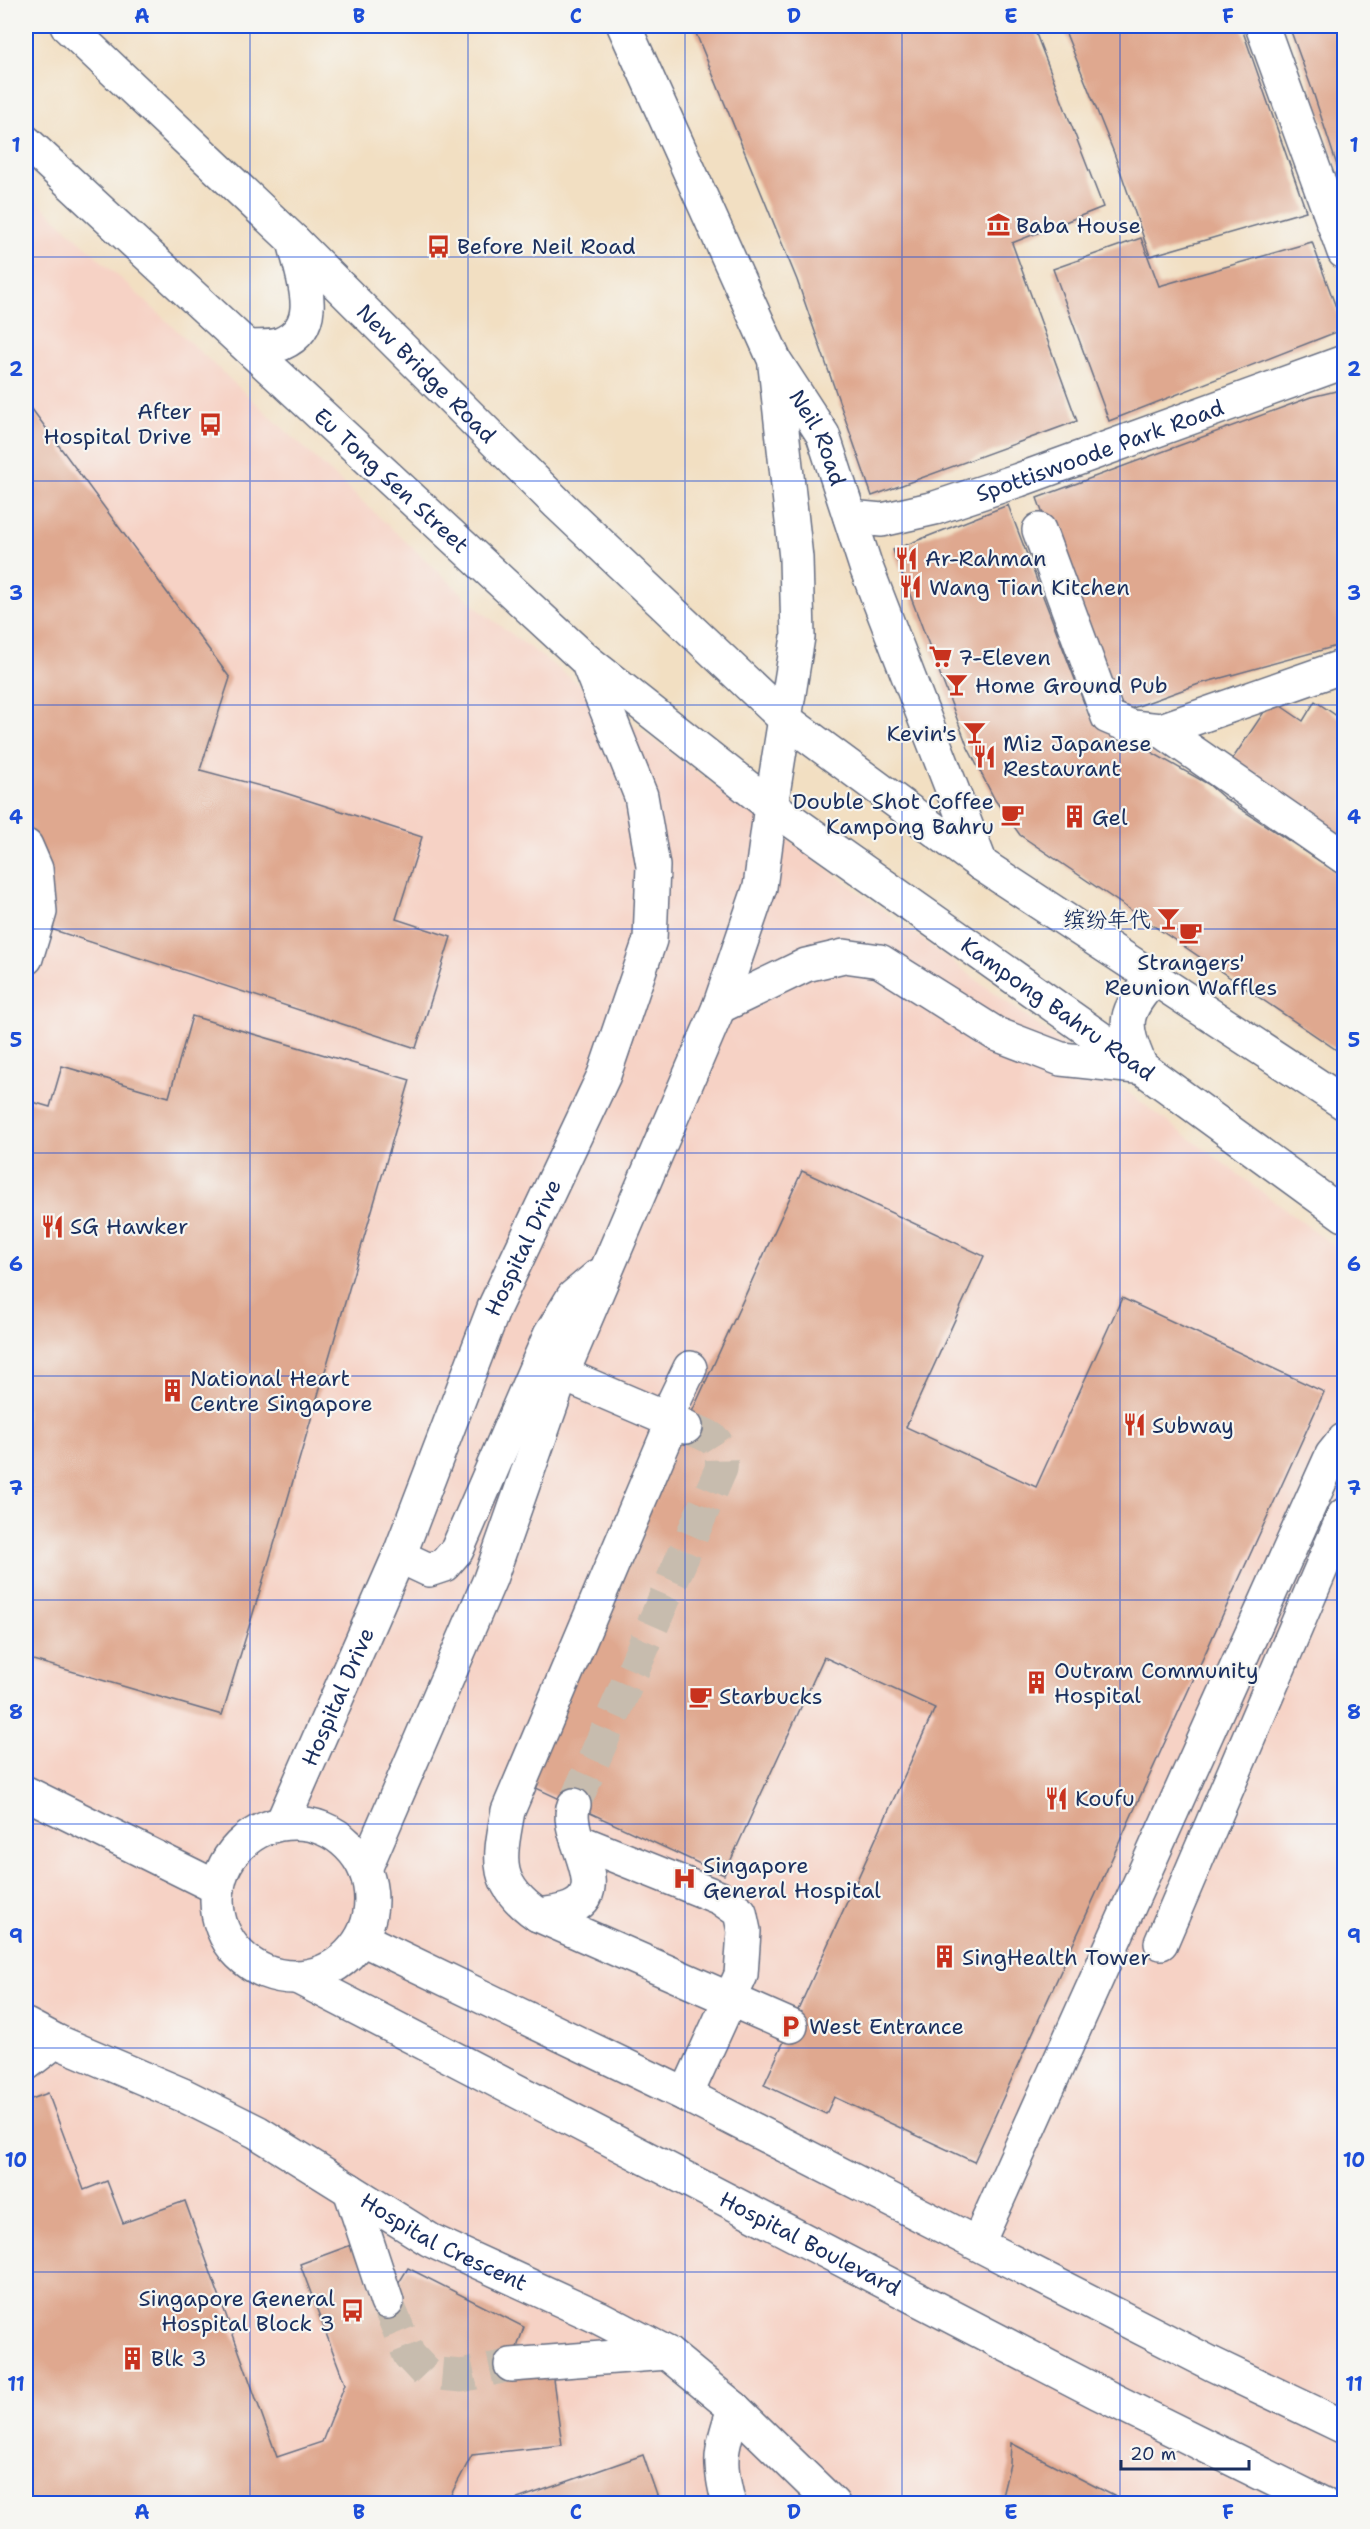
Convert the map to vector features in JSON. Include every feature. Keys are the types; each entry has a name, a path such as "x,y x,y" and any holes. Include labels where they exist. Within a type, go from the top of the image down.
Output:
{"street":[{"name":"New Bridge Road","path":"67,26 294,241 558,504 786,720"},
{"name":"Neil Road","path":"624,26 775,361 823,435 850,518 932,742 981,864"},
{"path":"1262,26 1344,252"},
{"name":"Eu Tong Sen Street","path":"26,142 587,661 771,806"},
{"path":"248,347 279,345 300,332 307,321 306,298 294,241"},
{"path":"365,1869 490,1579 562,1374 719,1006 760,887 798,637 796,558 775,361"},
{"name":"Spottiswoode Park Road","path":"850,518 882,520 935,508 1030,476 1344,362"},
{"path":"1040,530 1108,717 1132,727 1161,730 1344,666"},
{"name":"Hospital Drive","path":"282,1823 399,1556 494,1308 604,1075 650,940 653,866 641,796 587,661"},
{"path":"786,720 981,864 1344,1103"},
{"path":"1161,730 1344,857"},
{"name":"Kampong Bahru Road","path":"771,806 1141,1067 1344,1215"},
{"path":"26,846 36,868 40,912 26,958"},
{"path":"719,1006 806,965 844,956 880,961 996,1034 1061,1059 1141,1067 1127,1035 1129,1016 1137,997 1155,977"},
{"path":"399,1556 429,1570 444,1565 457,1550 550,1335 573,1297 610,1266"},
{"path":"690,1368 675,1422 508,1811 500,1853 505,1882 516,1901 538,1915 736,1986 790,2026"},
{"path":"562,1374 675,1422"},
{"path":"978,2243 1332,1455 1344,1440"},
{"path":"1161,1943 1344,1515"},
{"path":"26,1792 218,1888"},
{"path":"538,1915 567,1910 579,1902 587,1889 588,1867 573,1829 574,1805"},
{"path":"282,1823 314,1824 343,1840 356,1853 371,1886 372,1904 362,1938 354,1949 335,1966 312,1976 300,1978 282,1977 265,1971 238,1952 227,1938 220,1923 218,1888 222,1872 239,1845 252,1834 282,1823"},
{"path":"578,1841 720,1898 740,1912 744,1931 736,1986 686,2096"},
{"path":"362,1938 686,2096 1212,2364 1344,2427"},
{"name":"Hospital Boulevard","path":"300,1978 1099,2393 1323,2504"},
{"name":"Hospital Crescent","path":"26,2025 56,2041 183,2095 257,2132 430,2240 598,2317 667,2353 734,2408 833,2504"},
{"path":"26,2064 56,2041"},
{"path":"350,2190 387,2302"},
{"path":"511,2365 667,2353"},
{"path":"729,2504 722,2480 720,2452 734,2408"}],"shaded area":[{"name":"Singapore General Hospital","path":"26,191 482,612 1344,1253 1344,2503 26,2503"}],"building":[{"path":"693,26 1033,26 1103,207 1012,243 1077,421 872,496 797,280"},
{"path":"1063,26 1241,26 1306,211 1150,256 1114,153"},
{"path":"1289,26 1344,26 1344,187 1313,92"},
{"path":"1141,238 1159,286 1312,242 1344,329 1109,421 1053,269"},
{"path":"1336,391 1344,396 1344,644 1199,684 1116,714 1037,498 1311,397"},
{"path":"26,401 230,678 200,770 279,791 422,837 396,919 451,937 416,1048 26,921"},
{"path":"1008,505 1084,703 1094,720 1208,784 1224,798 1344,877 1344,1055 1020,835 995,800 968,748 893,550"},
{"path":"1272,700 1303,721 1315,701 1344,721 1344,850 1225,770"},
{"name":"National Heart Centre Singapore","path":"192,1016 410,1080 222,1715 26,1658 26,1100 50,1107 62,1066 169,1097"},
{"name":"Outram Community Hospital","path":"802,1171 984,1256 906,1427 1036,1487 1122,1298 1324,1392 974,2162 834,2097 826,2114 764,2085 935,1708 824,1657 724,1875 523,1782"},
{"path":"48,2093 84,2190 107,2181 123,2223 185,2201 277,2457 322,2442 345,2384 300,2264 354,2244 382,2310 408,2268 524,2327 509,2371 552,2372 562,2445 472,2455 446,2504 26,2504 26,2101"},
{"path":"1011,2443 1129,2504 1000,2504 1010,2464"},
{"path":"643,2455 660,2504 506,2504 506,2503"}],"tunnel":[{"path":"574,1805 721,1469 720,1451 714,1440 686,1427"},
{"path":"387,2302 409,2355 426,2373 462,2376 511,2365"}],"place":[{"name":"Baba House","path":"998,225"},
{"name":"Before Neil Road","path":"439,246"},
{"name":"After Hospital Drive","path":"210,424"},
{"name":"Ar-Rahman","path":"907,558"},
{"name":"Wang Tian Kitchen","path":"911,587"},
{"name":"7-Eleven","path":"940,657"},
{"name":"Home Ground Pub","path":"957,685"},
{"name":"Kevin's","path":"975,733"},
{"name":"Miz Japanese Restaurant","path":"985,756"},
{"name":"Double Shot Coffee Kampong Bahru","path":"1012,814"},
{"name":"Gel","path":"1074,817"},
{"name":"缤纷年代","path":"1169,919"},
{"name":"Strangers' Reunion Waffles","path":"1191,933"},
{"name":"SG Hawker","path":"52,1226"},
{"name":"National Heart Centre Singapore","path":"172,1391"},
{"name":"Subway","path":"1134,1425"},
{"name":"Outram Community Hospital","path":"1036,1683"},
{"name":"Starbucks","path":"701,1696"},
{"name":"Koufu","path":"1057,1798"},
{"name":"Singapore General Hospital","path":"685,1878"},
{"name":"SingHealth Tower","path":"944,1957"},
{"name":"West Entrance","path":"791,2026"},
{"name":"Singapore General Hospital Block 3","path":"353,2311"},
{"name":"Blk 3","path":"133,2358"}]}
